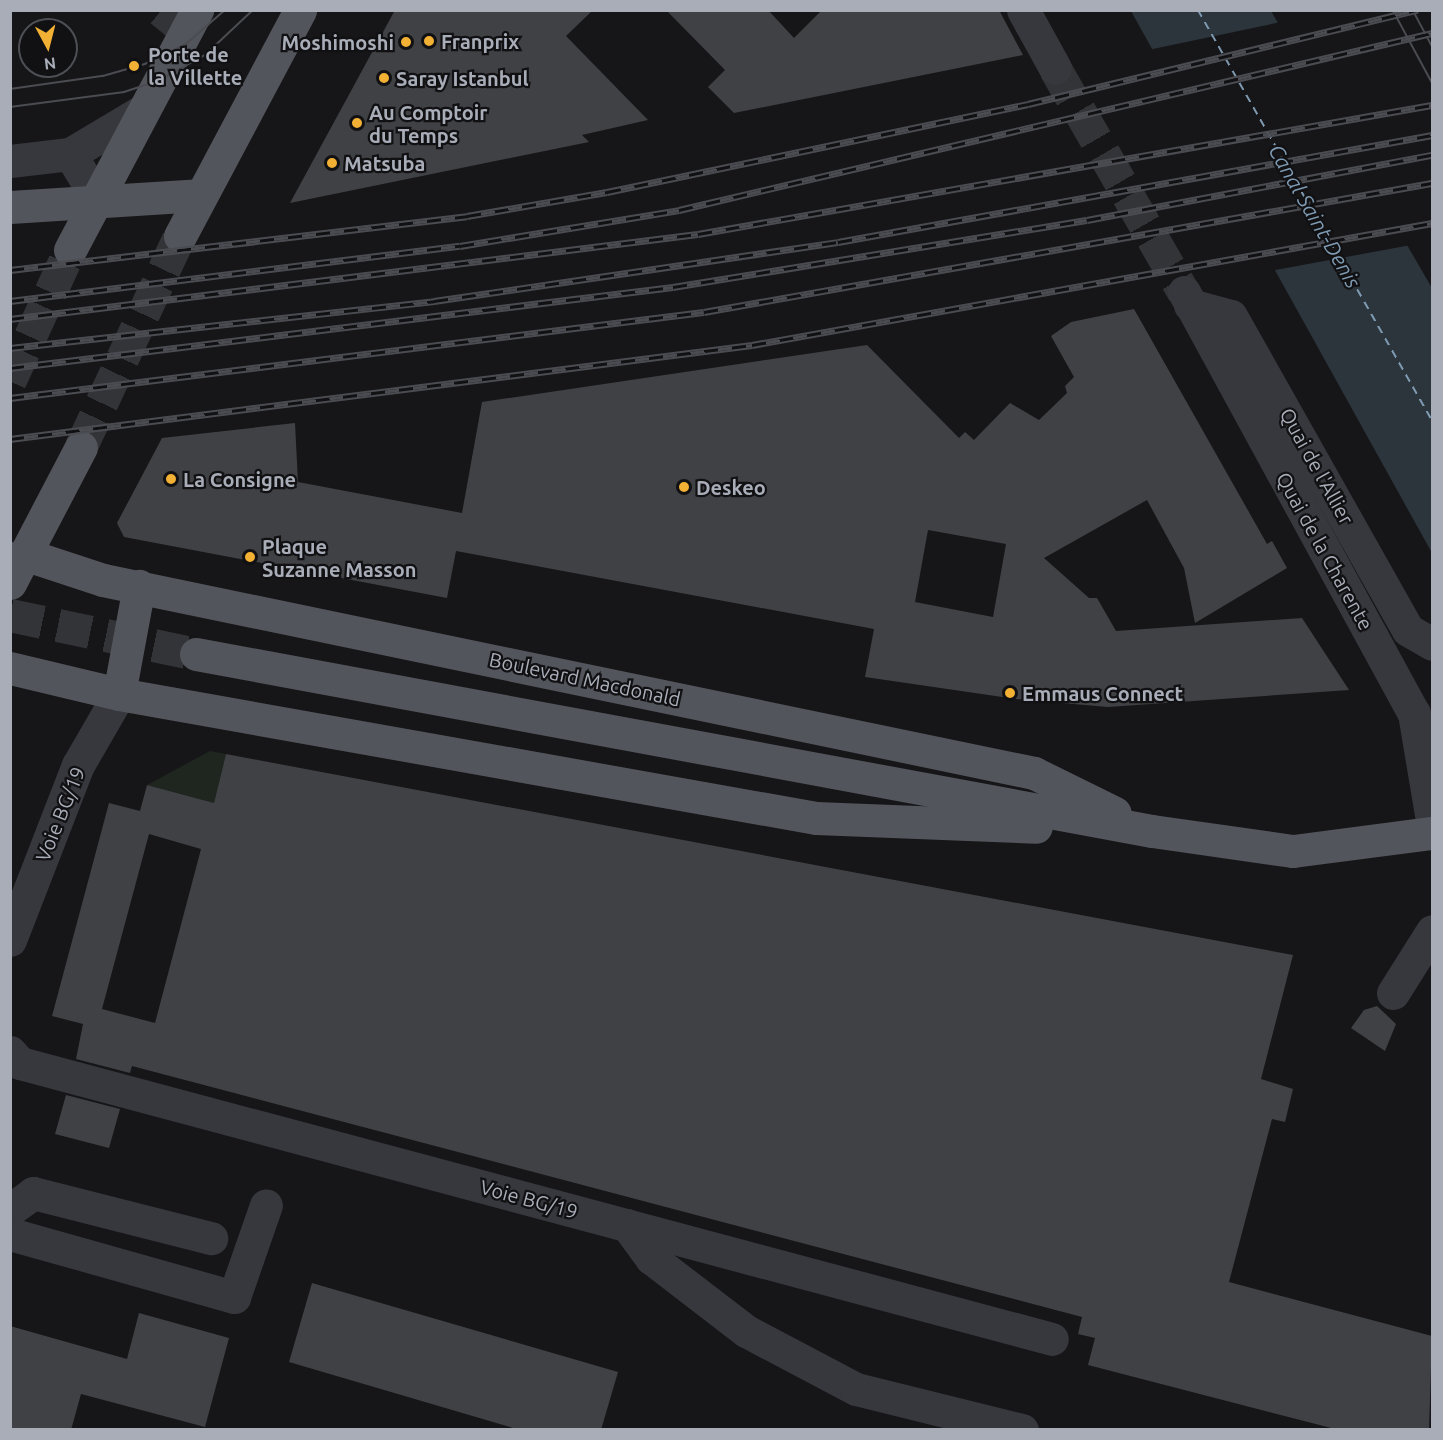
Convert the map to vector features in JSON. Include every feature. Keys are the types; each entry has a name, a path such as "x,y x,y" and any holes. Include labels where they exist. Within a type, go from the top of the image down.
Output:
{"main road":[{"path":"70,250 197,10"},
{"path":"180,236 199,195 300,10"},
{"path":"10,207 97,198 199,195"},
{"path":"16,566 81,447"},
{"name":"Boulevard Macdonald","path":"16,566 139,586 1034,773 1152,831"},
{"path":"119,694 139,586"},
{"name":"Boulevard Macdonald","path":"196,654 1152,831 1293,851 1432,833"},
{"name":"Boulevard Macdonald","path":"10,668 119,694 816,818 1152,831"}],"street":[{"path":"1023,10 1055,69"},
{"path":"10,161 70,154 142,111"},
{"path":"70,154 97,198"},
{"name":"Quai de l'Allier","path":"1187,299 1231,316 1408,630 1432,644"},
{"name":"Quai de la Charente","path":"1187,299 1414,713 1432,821"},
{"name":"Voie BG/19","path":"10,940 78,765 119,694"},
{"path":"1393,993 1432,931"},
{"name":"Voie BG/19","path":"10,1052 20,1064 1052,1339"},
{"path":"10,1210 33,1193 211,1239"},
{"path":"10,1234 234,1298 266,1204"},
{"path":"627,1225 651,1258 746,1331 856,1389 1022,1430"}],"shaded area":[{"path":"210,751 226,754 214,803 147,785"}],"water":[{"name":"Canal Saint-Denis","path":"1131,11 1271,11 1432,288 1432,553"}],"pier":[{"path":"1281,22 1411,245 1270,271 1148,50"}],"building":[{"path":"395,10 593,10 566,36 648,120 582,135 589,142 290,203"},
{"path":"666,10 768,10 794,38 822,10 999,10 1023,55 734,113 708,87 725,70"},
{"path":"1134,309 1267,544 1272,541 1287,568 1195,623 1184,568 1147,500 1044,558 1089,598 1097,598 1116,631 1302,618 1349,690 1108,707 1016,699 865,677 874,629 456,551 447,598 124,537 117,523 162,438 295,423 298,482 462,513 482,402 867,345 959,438 965,432 974,440 1010,403 1039,420 1067,393 1065,386 1074,377 1051,336 1071,322","holes":["928,530 1006,544 993,617 915,602"]},
{"path":"226,754 1293,955 1261,1079 1293,1089 1285,1122 1272,1119 1229,1282 1432,1336 1429,1430 1339,1430 1088,1365 1095,1338 1078,1334 1082,1317 132,1066 130,1073 76,1059 83,1024 52,1016 109,803 140,811 147,785 214,803","holes":["149,834 201,849 155,1023 102,1009"]},
{"path":"1377,1006 1396,1024 1385,1051 1351,1028 1364,1010"},
{"path":"66,1095 120,1109 109,1148 55,1134"},
{"path":"312,1283 618,1372 601,1430 520,1430 289,1362"},
{"path":"139,1313 229,1338 205,1427 81,1394 71,1430 10,1430 10,1326 127,1359"}],"ferry route":[{"path":"1198,10 1432,421"}],"tunnel":[{"path":"161,10 186,30"},
{"path":"1055,68 1184,292"},
{"path":"81,447 180,236"},
{"path":"10,381 70,250"},
{"path":"10,615 196,654"}],"tram line":[{"path":"10,89 103,76 145,64 186,44 225,10"},
{"path":"10,107 124,92 158,81 205,55 253,10"},
{"path":"1393,10 1432,82"},
{"path":"1413,10 1432,45"}],"railway":[{"path":"10,270 467,216 607,192 1028,104 1418,10"},
{"path":"10,301 460,246 679,210 1432,33"},
{"path":"10,319 698,234 1432,105"},
{"path":"10,348 434,301 838,242 1432,135"},
{"path":"10,368 673,287 1087,220 1432,155"},
{"path":"10,398 704,312 1432,183"},
{"path":"10,439 752,345 1432,223"}],"place":[{"name":"Franprix","path":"429,41"},
{"name":"Moshimoshi","path":"406,42"},
{"name":"Porte de la Villette","path":"134,66"},
{"name":"Saray Istanbul","path":"384,78"},
{"name":"Au Comptoir du Temps","path":"357,123"},
{"name":"Matsuba","path":"332,163"},
{"name":"La Consigne","path":"171,479"},
{"name":"Deskeo","path":"684,487"},
{"name":"Plaque Suzanne Masson","path":"250,557"},
{"name":"Emmaus Connect","path":"1010,693"}]}
